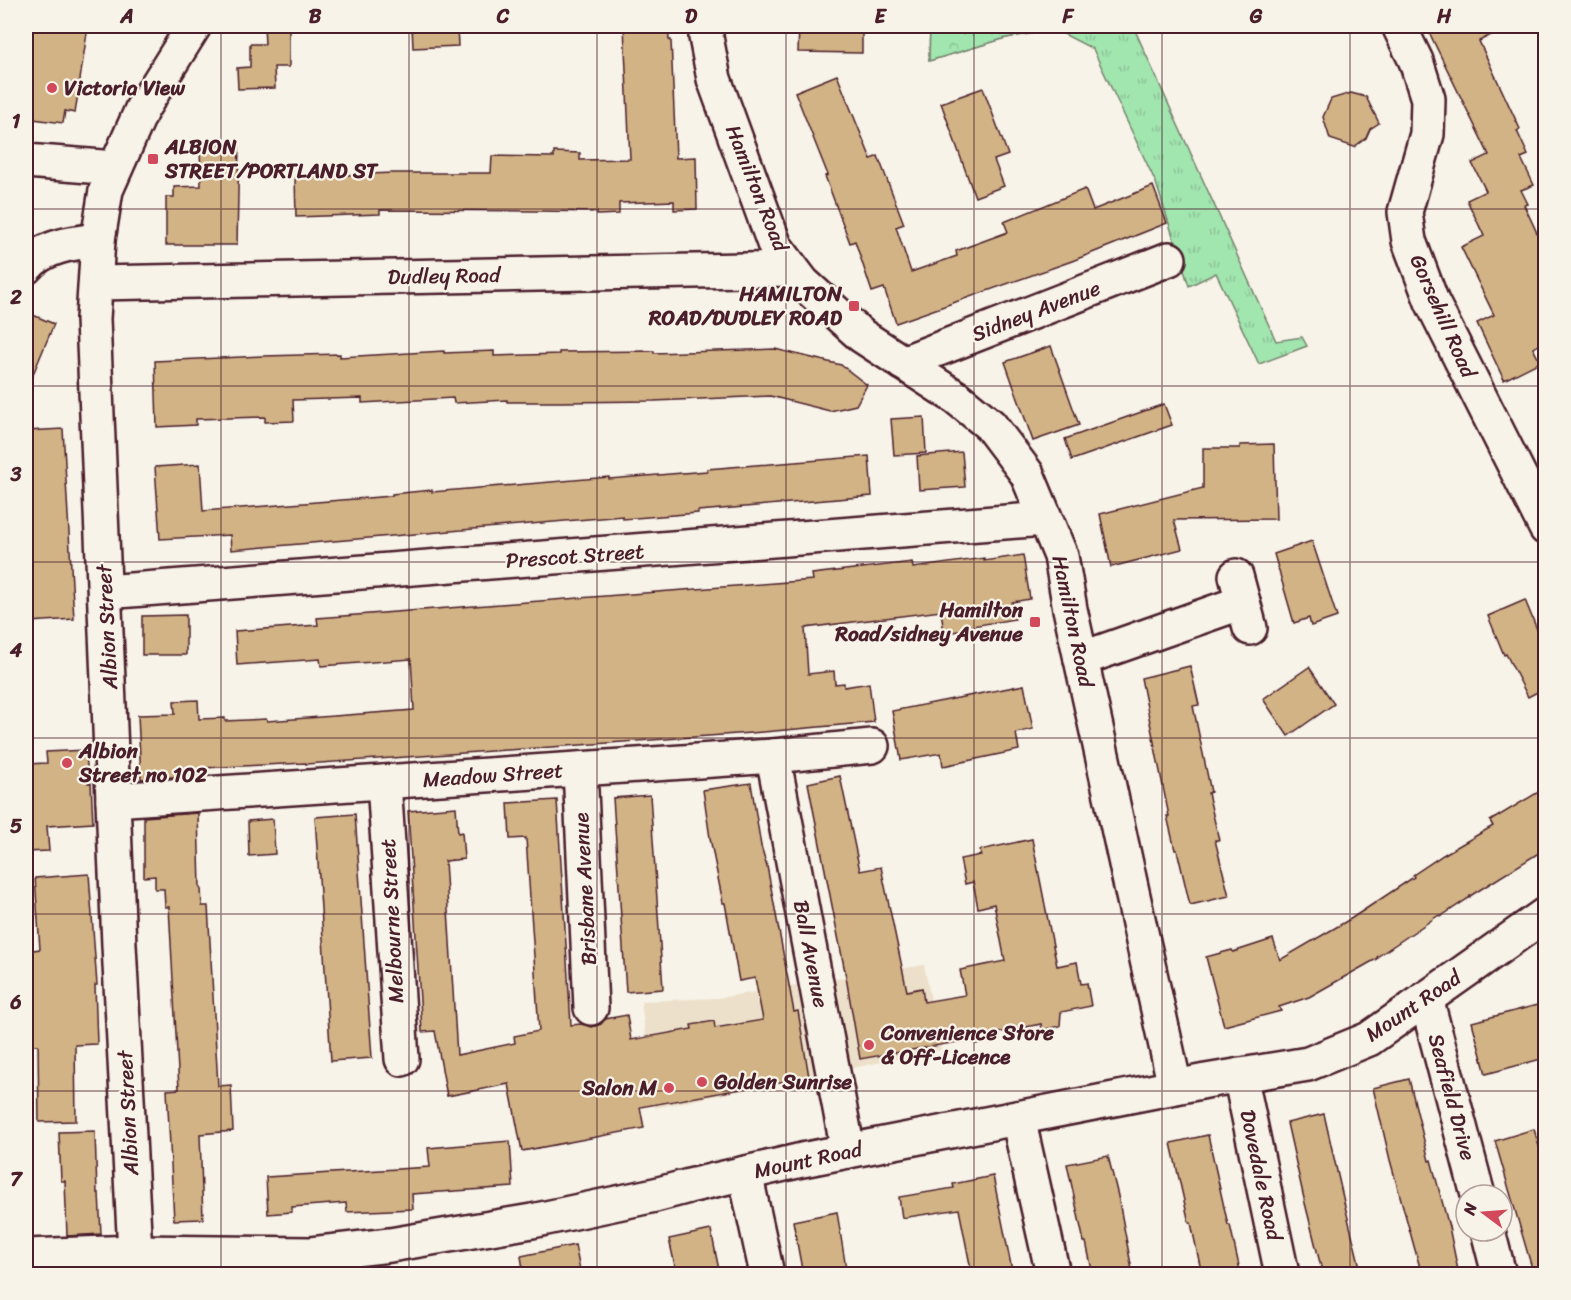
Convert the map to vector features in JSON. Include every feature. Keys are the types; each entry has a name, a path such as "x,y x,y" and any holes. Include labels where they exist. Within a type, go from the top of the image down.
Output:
{"street":[{"name":"Albion Street","path":"135,1252 119,945 93,319 98,240 106,190 142,109 194,26"},
{"name":"Hamilton Road","path":"706,26 714,79 775,246 803,283 862,336 957,398 990,425 1027,474 1061,556 1081,658 1175,1087"},
{"name":"Gorsehill Road","path":"1399,26 1416,61 1428,99 1427,134 1405,212 1409,241 1432,302 1545,528"},
{"path":"26,160 116,168"},
{"path":"26,267 34,256 67,244 98,240"},
{"name":"Sidney Avenue","path":"903,363 1169,259"},
{"name":"Dudley Road","path":"96,283 792,268"},
{"name":"Prescot Street","path":"105,592 1045,519"},
{"path":"1081,658 1243,602"},
{"name":"Meadow Street","path":"113,800 773,756 872,746"},
{"name":"Ball Avenue","path":"773,756 848,1151"},
{"name":"Brisbane Avenue","path":"580,769 591,1008"},
{"name":"Melbourne Street","path":"384,782 402,1059"},
{"name":"Mount Road","path":"26,1256 135,1252 312,1264 390,1245 532,1221 656,1195 848,1151 1175,1087 1308,1064 1369,1039 1545,914"},
{"name":"Seafield Drive","path":"1426,998 1475,1183"},
{"name":"Dovedale Road","path":"1240,1075 1282,1275"},
{"path":"1018,1118 1053,1275"},
{"path":"745,1173 767,1275"},
{"path":"1491,1243 1499,1275"}],"shaded area":[{"path":"924,965 941,1050 655,1108 641,1001 718,998"}],"green space":[{"path":"930,26 1133,26 1276,341 1302,337 1307,346 1259,364 1216,273 1189,286 1156,183 1093,49 1054,29 1006,38 929,61"},
{"path":"930,26 1075,26 1006,38 929,61"}],"building":[{"name":"Victoria View","path":"26,26 88,26 75,113 65,111 63,123 26,118"},
{"path":"264,26 289,26 289,67 274,67 275,88 238,89 237,68 250,67 250,44 265,44"},
{"path":"412,26 457,26 458,46 413,48"},
{"path":"624,26 668,26 669,40 671,40 676,158 696,157 697,209 674,210 674,201 619,203 619,214 597,215 597,212 380,210 380,214 296,217 295,177 394,173 491,173 492,156 554,157 554,152 580,153 580,160 630,159"},
{"path":"799,26 862,26 862,53 798,52"},
{"path":"1426,26 1509,26 1479,41 1520,129 1517,131 1528,155 1521,158 1534,185 1521,190 1528,204 1524,205 1545,250 1545,342 1533,348 1540,362 1504,380 1477,323 1494,315 1461,247 1484,236 1467,200 1486,191 1472,163 1489,155"},
{"path":"837,75 871,159 878,156 904,224 896,227 911,272 957,256 956,251 1008,232 1004,222 1085,189 1093,210 1153,186 1167,223 1072,261 896,323 884,288 872,292 855,241 850,243 825,176 828,175 795,92"},
{"path":"983,88 1008,155 994,160 1004,186 975,197 941,103"},
{"path":"1351,93 1366,97 1379,123 1370,129 1366,138 1354,147 1330,139 1323,117 1331,99"},
{"path":"239,143 237,245 166,245 166,197 174,197 174,187 201,186 200,144"},
{"path":"26,312 54,324 26,391"},
{"path":"1051,346 1079,425 1033,441 1005,362"},
{"path":"775,349 841,365 867,385 856,405 830,411 770,396 654,401 507,402 507,400 454,403 453,398 362,403 362,398 293,400 294,421 265,422 265,417 196,419 196,425 157,427 155,361 340,354 340,357 444,351 444,353 494,351 494,356 559,354 559,352 654,351 654,353"},
{"path":"1164,404 1172,425 1072,460 1065,439"},
{"path":"924,417 926,453 894,455 891,419"},
{"path":"63,429 74,619 30,622 26,537 26,431"},
{"path":"1274,444 1276,519 1174,520 1182,549 1111,567 1100,514 1203,488 1203,448 1240,448 1240,445"},
{"path":"962,452 965,487 919,490 917,456"},
{"path":"869,456 872,496 698,511 698,513 623,519 623,516 231,550 230,535 160,539 155,467 200,464 203,511 392,496 392,494 432,490 432,492 609,477 609,479"},
{"path":"1312,541 1337,617 1311,626 1309,618 1294,623 1274,554"},
{"path":"1023,555 1030,599 1012,602 1015,619 944,633 941,611 805,628 808,674 834,671 835,684 844,683 844,687 869,683 874,722 751,733 306,764 202,768 202,775 141,779 138,715 175,714 174,701 198,700 199,719 225,718 225,721 266,719 267,721 414,710 411,659 321,666 320,659 237,665 235,631 318,625 317,618 813,580 812,574 912,562 913,568"},
{"path":"1525,600 1545,649 1545,688 1528,697 1506,654 1504,655 1488,616"},
{"path":"186,615 186,655 142,655 142,616"},
{"path":"1190,666 1199,705 1193,706 1211,792 1208,793 1219,840 1215,840 1229,896 1190,905 1167,816 1169,816 1141,678"},
{"path":"1309,667 1334,704 1288,736 1263,699"},
{"path":"1024,685 1033,729 1016,733 1019,750 943,766 941,753 901,760 892,711"},
{"path":"86,750 88,783 91,783 93,823 47,826 49,851 26,852 26,764 47,763 46,752"},
{"path":"840,776 860,871 881,867 907,991 922,988 924,1002 965,995 960,970 1005,961 994,904 978,908 973,882 965,884 960,859 981,855 980,850 1032,839 1057,966 1077,962 1081,984 1087,983 1091,1006 1061,1012 1060,1026 1042,1030 1041,1024 997,1033 999,1039 975,1044 974,1039 860,1059 808,783"},
{"path":"751,783 761,846 767,866 794,1012 798,1011 809,1077 640,1107 644,1128 522,1151 509,1084 447,1096 435,1031 422,1032 408,811 456,807 458,833 462,832 464,859 445,861 457,1055 515,1043 514,1036 539,1031 526,838 510,839 508,803 557,800 571,1025 581,1024 592,1027 601,1024 605,1019 627,1015 631,1040 692,1029 691,1025 714,1021 715,1028 763,1020 755,978 739,981 710,838 703,790"},
{"path":"1545,788 1545,849 1440,917 1439,915 1378,958 1309,997 1279,1007 1281,1011 1224,1026 1206,957 1232,950 1233,952 1273,939 1280,960 1352,918 1443,855 1493,826 1490,821"},
{"path":"650,795 663,989 626,992 613,798"},
{"path":"198,813 200,888 202,906 208,906 218,1086 231,1085 233,1131 200,1134 203,1219 174,1220 167,1090 179,1089 169,907 165,907 164,889 155,889 155,876 144,877 144,817"},
{"path":"355,814 372,1058 331,1061 315,817"},
{"path":"273,819 275,854 249,856 248,821"},
{"path":"89,874 97,985 95,985 97,1044 75,1045 76,1121 39,1122 38,1045 26,1046 26,951 40,949 35,878"},
{"path":"1545,1003 1545,1058 1486,1074 1472,1022"},
{"path":"1409,1079 1429,1161 1431,1160 1449,1227 1459,1275 1422,1275 1390,1160 1373,1088"},
{"path":"1324,1114 1362,1275 1323,1275 1305,1203 1287,1123"},
{"path":"1534,1129 1545,1167 1545,1275 1534,1275 1514,1206 1514,1183 1507,1183 1495,1141"},
{"path":"95,1131 101,1234 67,1236 65,1181 61,1181 59,1132"},
{"path":"1208,1135 1241,1275 1202,1275 1191,1223 1189,1223 1171,1143"},
{"path":"510,1141 513,1187 412,1194 413,1209 347,1212 346,1203 292,1207 292,1212 268,1214 266,1177 430,1167 428,1148"},
{"path":"1108,1156 1133,1275 1093,1275 1067,1164"},
{"path":"993,1176 1013,1275 972,1275 959,1209 902,1218 899,1197 954,1188 953,1184"},
{"path":"837,1212 847,1275 803,1275 793,1221"},
{"path":"711,1230 720,1275 677,1275 669,1239"},
{"path":"575,1245 581,1275 524,1275 521,1256"}],"place":[{"name":"Victoria View","path":"52,88"},
{"name":"ALBION STREET/PORTLAND ST","path":"153,159"},
{"name":"HAMILTON ROAD/DUDLEY ROAD","path":"854,306"},
{"name":"Hamilton Road/sidney Avenue","path":"1035,622"},
{"name":"Albion Street no 102","path":"67,763"},
{"name":"Convenience Store & Off-Licence","path":"869,1045"},
{"name":"Golden Sunrise","path":"702,1082"},
{"name":"Salon M","path":"669,1088"}]}
